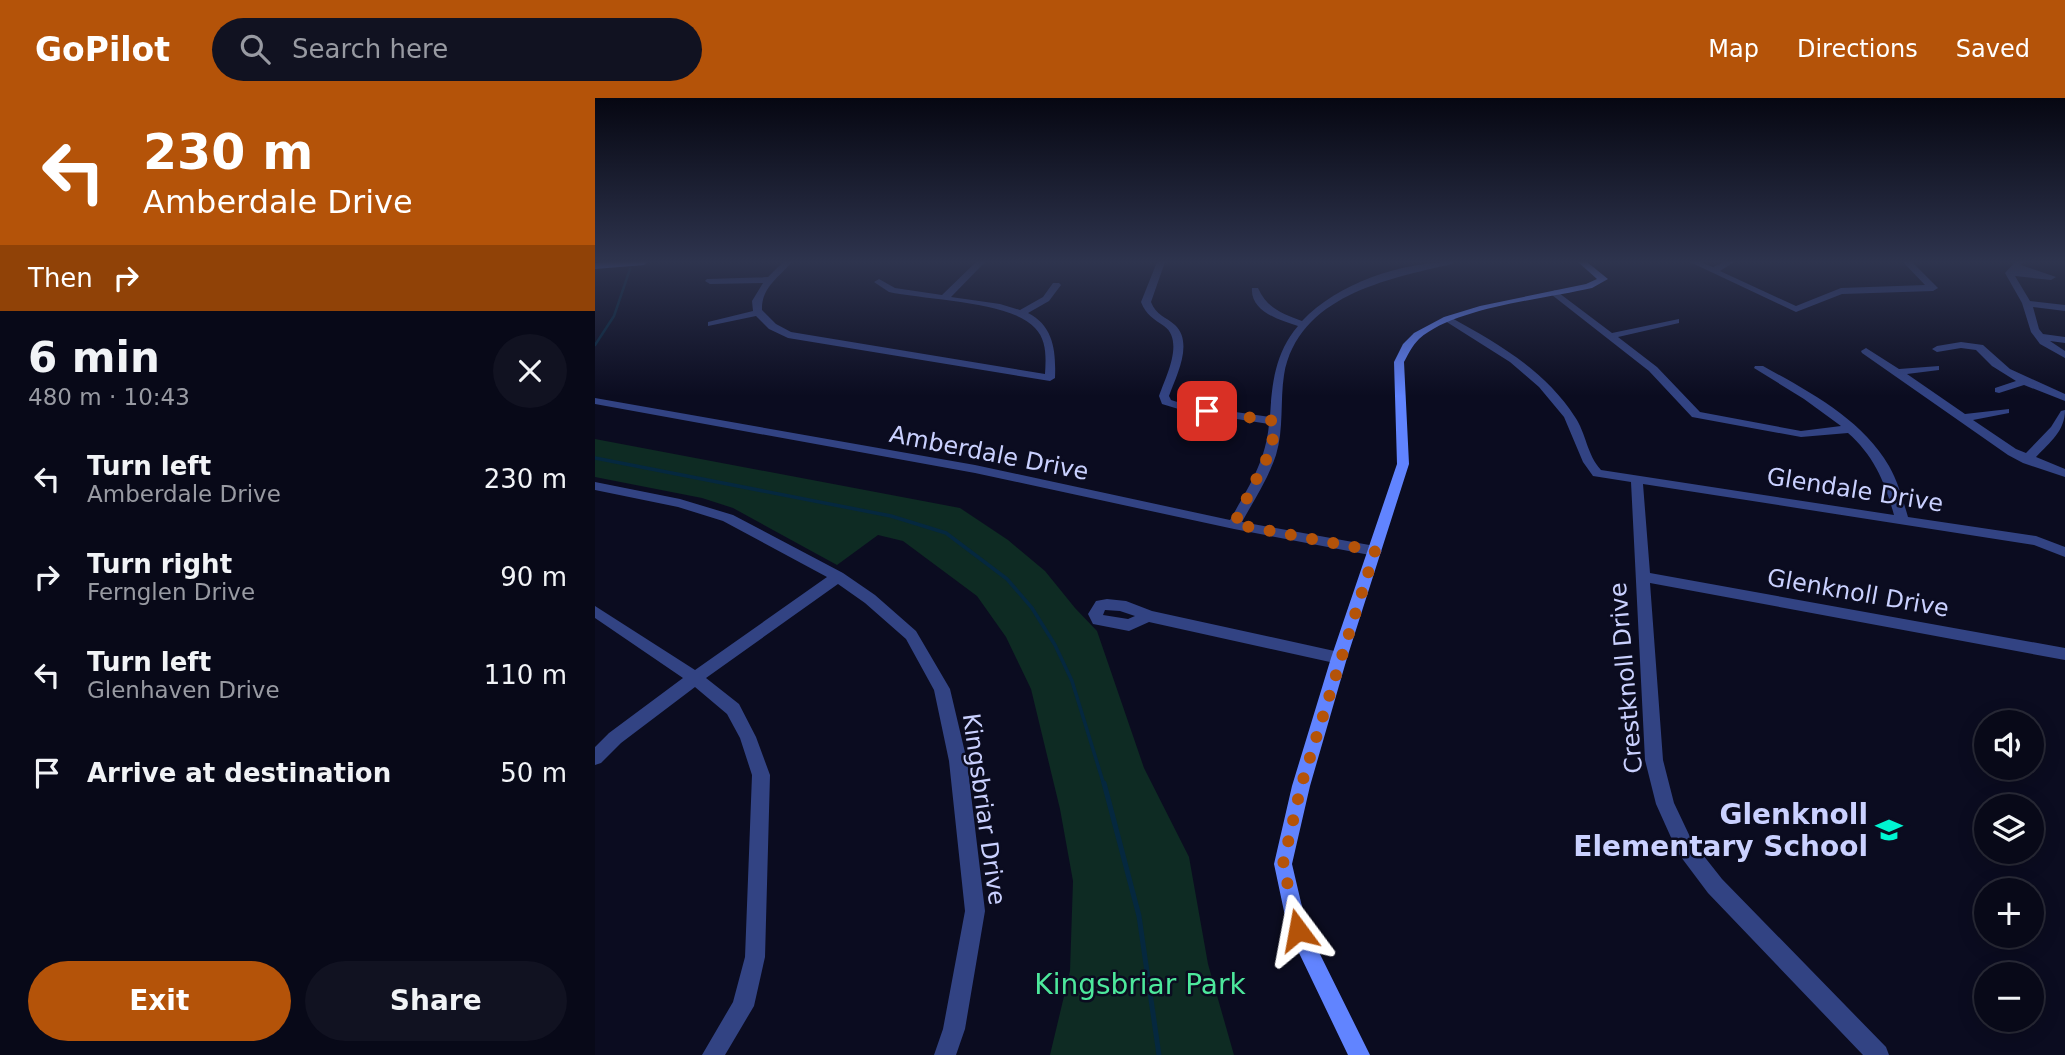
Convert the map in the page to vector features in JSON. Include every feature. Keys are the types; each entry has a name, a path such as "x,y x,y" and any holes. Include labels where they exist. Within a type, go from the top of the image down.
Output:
{"street":[{"path":"757,313 758,307"},
{"path":"757,313 772,328 812,341 1050,378 1053,356 1046,334 1034,321 1004,307"},
{"path":"1021,313 1032,307"},
{"path":"1149,307 1153,315 1174,328 1178,334 1179,345 1164,396 1166,402 1185,408 1274,421"},
{"path":"1264,307 1304,325"},
{"path":"1234,524 1272,448 1279,379 1286,353 1304,325 1326,307"},
{"path":"1359,1055 1298,930 1283,864 1301,786 1339,658 1403,464 1399,362 1407,346 1418,335 1447,319 1492,307"},
{"path":"1572,307 1653,369 1696,415 1801,434 1849,429"},
{"path":"2028,307 2031,324 2039,337 2065,355"},
{"path":"711,324 757,313"},
{"path":"1447,319 1527,367 1569,415 1580,435 1589,467 1597,473 1637,480"},
{"path":"1611,337 1676,321"},
{"path":"2039,337 2065,342"},
{"path":"2052,348 2065,342"},
{"path":"1937,349 1961,345 1979,347 1984,355 2026,381 2065,398"},
{"path":"1865,351 2027,460 2065,473"},
{"path":"1759,368 1817,403 1878,457 1903,521"},
{"path":"1898,372 1935,368"},
{"path":"1999,390 2026,381"},
{"name":"Amberdale Drive","path":"595,401 975,469 1375,551"},
{"path":"1963,418 2005,411"},
{"path":"2027,460 2061,430 2065,413"},
{"name":"Glendale Drive","path":"1637,480 2036,541 2065,552"},
{"name":"Crestknoll Drive","path":"1637,480 1654,760 1665,804 1685,847 1715,886 1878,1055"},
{"name":"Kingsbriar Drive","path":"595,486 680,503 728,518 838,577 870,598 911,635 941,689 958,761 975,911 954,1029 945,1055"},
{"path":"595,758 615,738 695,678 838,577"},
{"name":"Glenknoll Drive","path":"1643,577 2065,654"},
{"path":"596,613 695,678 733,709 748,737 761,775 755,957 743,1006 713,1055"},
{"path":"1148,616 1339,658"}],"green space":[{"name":"Kingsbriar Park","path":"595,439 960,508 1008,540 1045,571 1097,631 1144,768 1189,857 1208,964 1234,1055 1050,1055 1070,971 1073,881 1060,809 1031,689 1006,637 977,596 903,541 878,535 837,565 733,508 702,498 595,477"}],"waterway":[{"path":"595,345 617,307"},
{"path":"595,458 891,516 946,533 1007,579 1032,608 1055,645 1072,681 1104,785"},
{"path":"1104,783 1139,916 1159,1055"}],"place":[{"name":"Glenknoll Elementary School","path":"1889,830"}],"route":[{"path":"1207,411 1274,421 1272,448 1234,524 1375,551 1339,658 1301,786 1283,864 1298,930"}]}
